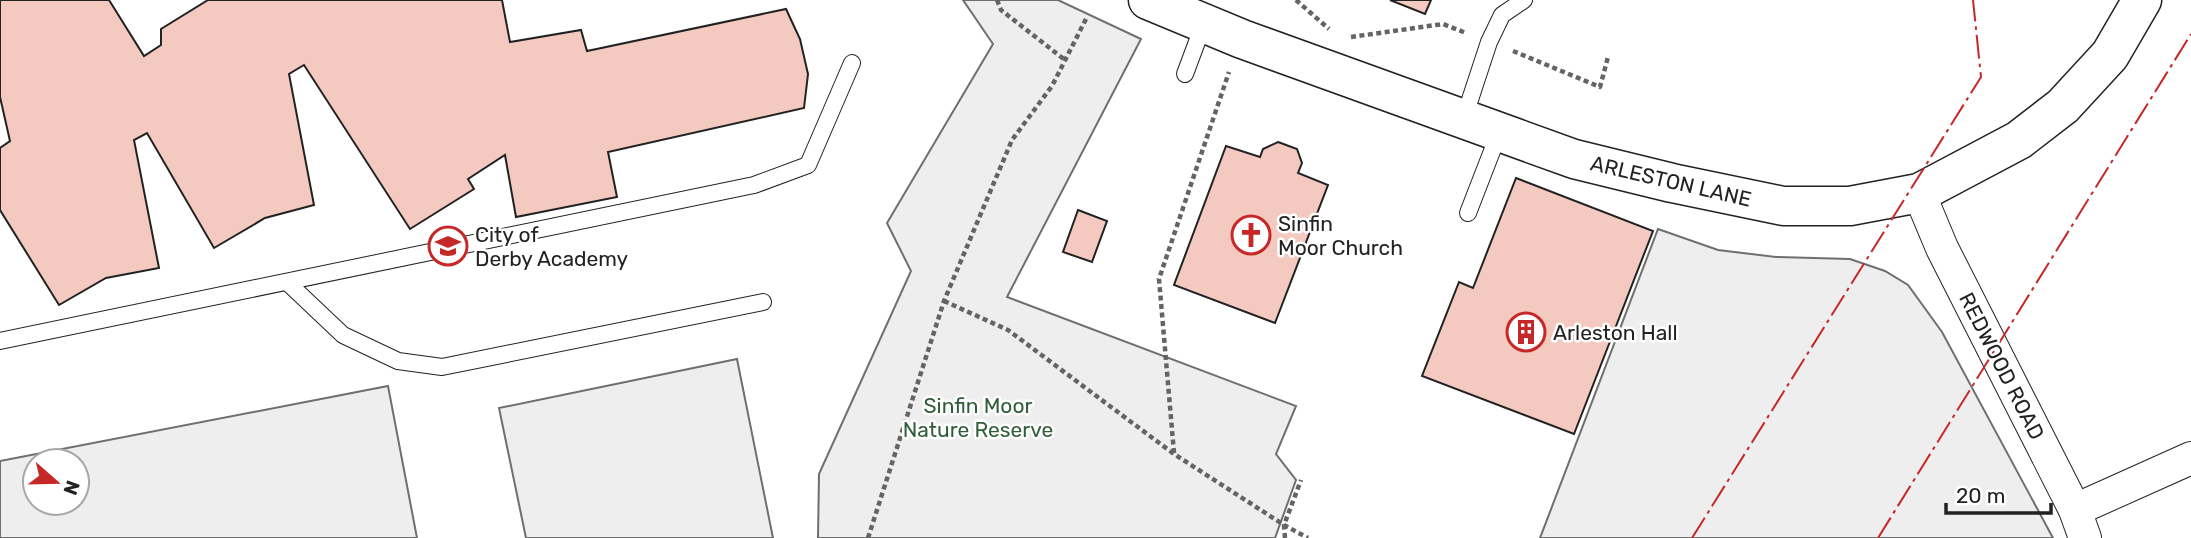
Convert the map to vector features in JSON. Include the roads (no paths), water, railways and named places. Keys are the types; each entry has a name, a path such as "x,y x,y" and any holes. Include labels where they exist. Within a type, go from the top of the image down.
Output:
{"street":[{"name":"ARLESTON LANE","path":"1148,0 1242,39 1500,130 1574,159 1783,206 1850,206 1919,193 2019,140 2063,106 2110,55 2142,0"},
{"name":"REDWOOD ROAD","path":"1919,193 1942,248 2080,524"},
{"path":"2080,524 2191,457"}],"lane":[{"path":"1464,118 1489,41 1502,15 1524,0"},
{"path":"1185,74 1204,23"},
{"path":"0,341 754,185 808,165 852,63"},
{"path":"1468,213 1500,130"},
{"path":"286,282 343,335 398,361 442,367 764,302"}],"place":[{"name":"Sinfin Moor Church","path":"1251,235"},
{"name":"City of Derby Academy","path":"448,246"},
{"name":"Arleston Hall","path":"1526,332"}],"park label":[{"name":"Sinfin Moor Nature Reserve","path":"978,417"}]}
